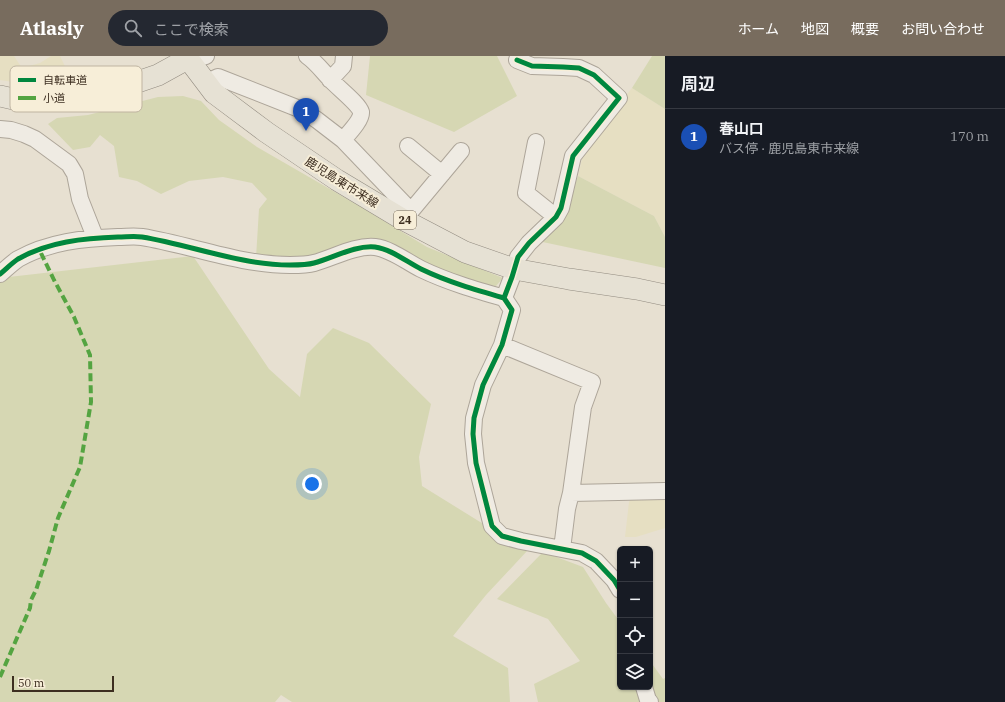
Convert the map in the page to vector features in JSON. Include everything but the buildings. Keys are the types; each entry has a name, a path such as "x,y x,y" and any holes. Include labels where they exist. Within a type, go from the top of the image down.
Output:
{"main road":[{"name":"鹿児島東市来線","path":"193,57 206,82 214,93 266,132 337,180 406,215 465,252 514,269 665,295"},
{"path":"142,80 158,75 193,57"},
{"path":"0,96 10,98"}],"street":[{"path":"307,56 314,61 330,80 357,105 361,112 360,119 343,140"},
{"path":"330,80 343,66 344,56"},
{"path":"504,298 521,252 556,217 561,208 573,156 619,98 594,75 579,68 563,66 532,66 517,60"},
{"path":"206,82 218,77 302,110 343,140 406,215 461,151"},
{"path":"0,130 10,130 35,139 69,164 75,174 80,199 95,237"},
{"path":"536,142 526,193 556,217"},
{"path":"408,146 442,174"},
{"path":"0,274 17,260 39,249 95,237 140,236 252,262 290,265 312,264 359,248 375,247 396,255 420,269 464,287 504,298 512,310 502,345 483,385 474,418 473,434 476,463 492,526 502,536 582,553 596,561 617,585"},
{"path":"502,345 592,382 582,407 562,549"},
{"path":"571,493 665,491"},
{"path":"645,690 650,702"}],"shaded area":[{"path":"0,56 14,56 21,66 10,66 10,82 0,80"},
{"path":"51,56 60,56 65,66 29,66 40,63"},
{"path":"632,88 665,109 665,237 654,216 578,176 585,146"},
{"path":"636,491 665,491 665,528 636,537 625,537 629,502"}],"green space":[{"path":"370,56 497,56 517,96 454,132 366,95"},
{"path":"652,56 665,56 665,109 632,88"},
{"path":"183,96 201,101 219,120 257,147 427,247 503,278 496,286 476,284 384,246 311,260 256,258 259,209 267,199 252,183 223,177 189,181 161,194 137,181 119,177 114,146 100,135 90,147 73,150 48,124 57,118 88,115 100,112 142,112 142,101 158,97"},
{"path":"578,176 654,216 665,237 665,268 538,241 562,216"},
{"path":"193,256 269,369 300,397 307,354 333,328 369,343 431,404 419,457 422,486 527,551 486,595 453,636 508,668 510,702 292,702 281,695 275,702 0,702 0,278"},
{"path":"543,552 583,567 617,618 617,690 653,690 653,665 663,679 665,678 665,702 538,702 534,684 580,661 548,619 497,599"}],"marked path":[{"path":"0,677 30,608 31,600 36,590 49,551 58,518 80,467 91,402 90,355 74,317 39,249"}],"cycle path":[{"path":"517,60 532,66 579,68 594,75 619,98 573,156 561,208 556,217 529,243 518,257 504,298 512,310 502,345 483,385 474,418 473,434 476,463 492,526 502,536 582,553 596,561 617,585"},
{"path":"0,274 18,259 30,253 66,242 105,238 142,237 253,262 290,265 311,264 352,250 375,247 387,250 421,269 441,278 504,298"}],"place":[{"name":"春山口","path":"306,131"}]}
